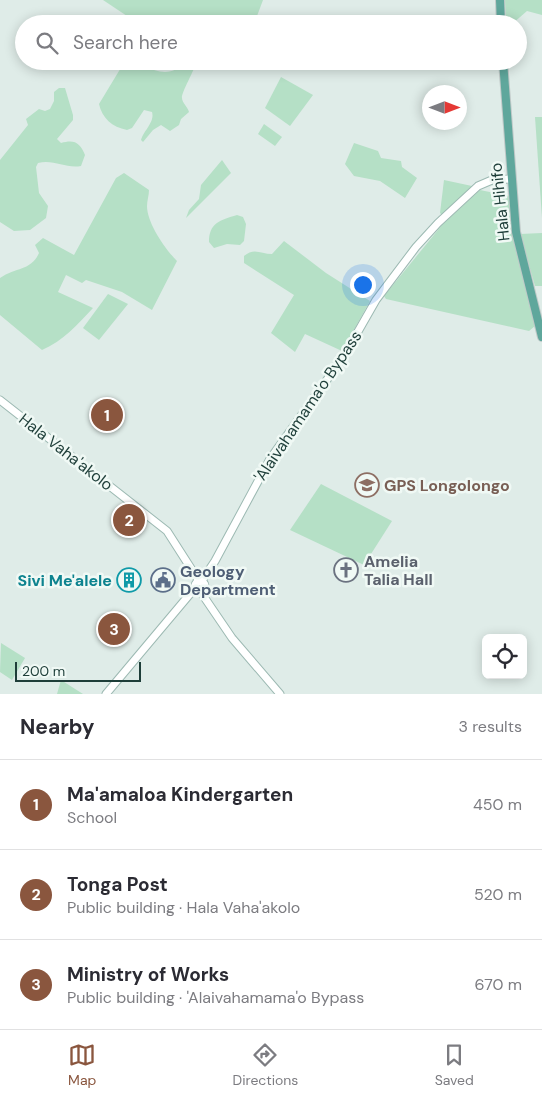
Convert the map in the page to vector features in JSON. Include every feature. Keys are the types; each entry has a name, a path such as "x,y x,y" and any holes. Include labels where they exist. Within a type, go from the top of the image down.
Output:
{"main road":[{"path":"500,0 501,15"},
{"name":"Hala Hihifo","path":"504,70 510,180 516,232 542,338"},
{"name":"'Alaivahamama'o Bypass","path":"200,586 270,458 344,356 376,300 416,247 438,223 478,186 492,180 510,180"},
{"name":"Hala Vaha'akolo","path":"0,400 160,524 172,537 208,603 232,638 280,694"},
{"path":"191,571 208,573"},
{"path":"106,694 200,586"},
{"path":"188,599 200,597 208,603"}],"green space":[{"path":"103,0 263,0 257,15 126,15"},
{"path":"505,0 542,0 542,15 527,11 522,15 506,15"},
{"path":"120,70 170,72 174,70 193,70 182,95 183,102 189,112 181,119 179,125 170,131 161,125 153,130 143,142 141,140 151,123 152,112 144,110 132,128 127,130 108,121 99,104"},
{"path":"281,77 313,95 290,126 265,108"},
{"path":"59,88 65,88 73,120 57,139 61,143 76,143 85,155 81,166 76,167 49,162 38,163 36,167 39,193 48,206 46,218 30,230 14,231 0,222 0,160 28,125 26,119 39,109 45,111 50,109 54,101 54,92"},
{"path":"535,117 542,117 542,218"},
{"path":"264,124 282,137 275,146 258,134"},
{"path":"354,143 378,151 381,158 401,161 402,167 417,178 405,198 380,181 354,176 345,164"},
{"path":"222,160 231,173 186,218 189,210 199,199 201,185"},
{"path":"124,173 149,190 147,206 153,228 167,250 177,261 152,310 122,292 86,280 82,283 66,275 58,292 93,308 63,337 42,350 0,315 0,278 32,263 39,253 35,245 43,238 74,255 116,178"},
{"path":"444,180 472,186 442,215 440,213"},
{"path":"480,190 509,196 513,233 535,326 529,331 386,299 384,296 442,225"},
{"path":"237,215 243,217 246,224 244,241 240,245 227,244 214,248 209,242 213,226"},
{"path":"542,233 542,286 535,286 520,234"},
{"path":"284,241 326,273 370,301 342,351 305,334 295,352 271,333 294,295 244,263 244,256 254,251 272,254"},
{"path":"108,294 128,304 99,340 83,328"},
{"path":"321,484 392,521 364,565 290,530"},
{"path":"1,643 25,658 12,680 0,672"},
{"path":"61,680 83,694 57,694"}],"place":[{"name":"Ma'amaloa Kindergarten","path":"107,415"},
{"name":"GPS Longolongo","path":"367,485"},
{"name":"Tonga Post","path":"129,520"},
{"name":"Amelia Talia Hall","path":"346,570"},
{"name":"Sivi Me'alele","path":"129,580"},
{"name":"Geology Department","path":"163,580"},
{"name":"Ministry of Works","path":"114,629"}]}
